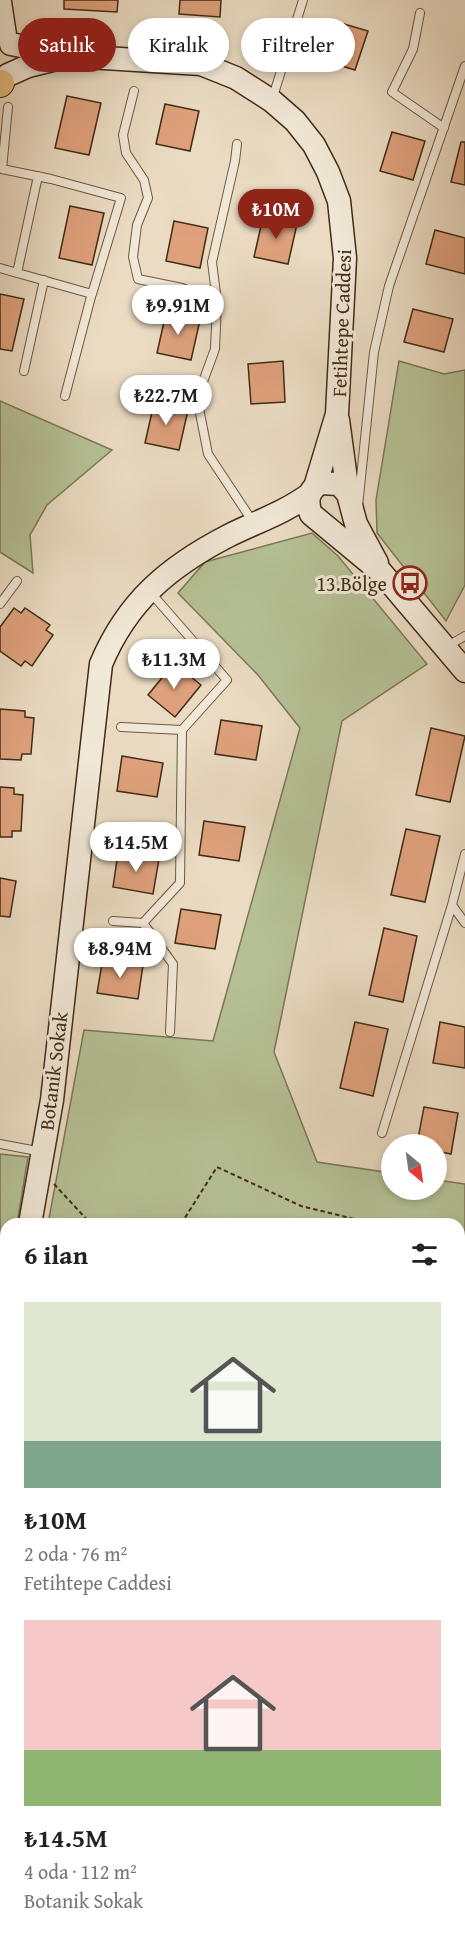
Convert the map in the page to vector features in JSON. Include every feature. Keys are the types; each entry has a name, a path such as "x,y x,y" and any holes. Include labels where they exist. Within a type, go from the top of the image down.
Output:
{"main road":[{"path":"0,2 6,36 14,55 3,87"},
{"name":"Fetihtepe Caddesi","path":"116,59 201,64 236,78 272,101 295,120 314,145 328,172 339,201 345,258 337,414 312,490"},
{"name":"Fetihtepe Caddesi","path":"3,87 29,72"},
{"path":"337,414 349,497 356,524 381,572"},
{"path":"349,497 333,482 327,482 312,490 308,507 319,521 381,572 465,671"},
{"name":"Botanik Sokak","path":"31,1218 52,1100 101,664 124,618 149,590 201,552 289,509 312,490"},
{"path":"319,521 329,524 342,519 347,513 349,497"},
{"name":"Botanik Sokak","path":"254,525 291,518 319,521"}],"lane":[{"path":"272,101 303,0"},
{"path":"420,13 413,49 392,92 444,128"},
{"path":"356,524 374,352 389,286 465,66"},
{"path":"3,87 2,169 121,198 92,293 65,396"},
{"path":"134,91 123,135 126,153 144,180 148,198 137,225 134,246 133,256 138,279 182,288 217,302"},
{"path":"237,144 212,262 217,302 215,349 197,398 208,453 254,525"},
{"path":"17,273 38,176"},
{"path":"0,268 92,293"},
{"path":"24,371 44,280"},
{"path":"0,604 17,582"},
{"path":"143,923 180,883 182,730 226,680 149,590"},
{"path":"446,648 465,636"},
{"path":"121,727 182,730"},
{"path":"382,1133 452,905 465,854"},
{"path":"452,905 465,923"},
{"path":"113,921 143,923 173,964 171,1032"},
{"path":"0,1144 42,1152"}],"path":[{"path":"186,1218 217,1167 301,1206 350,1218"},
{"path":"38,1177 56,1185 86,1218"}],"green space":[{"path":"399,361 444,374 465,370 465,585 446,621 377,533 376,500"},
{"path":"0,401 112,450 47,505 30,535 33,573 0,552"},
{"path":"312,533 338,556 427,664 342,721 274,1052 317,1162 381,1172 381,1200 447,1200 447,1181 465,1184 465,1218 49,1218 84,1030 213,1041 300,728 258,675 178,593 205,562"},
{"path":"0,1154 28,1157 18,1218 0,1218"}],"building":[{"path":"64,0 118,0 117,12 64,9"},
{"path":"180,0 221,0 220,17 179,14"},
{"path":"355,27 368,31 355,70"},
{"path":"67,96 101,103 89,155 55,148"},
{"path":"165,104 199,111 190,151 156,144"},
{"path":"392,132 425,141 413,180 380,171"},
{"path":"461,142 465,142 465,185 451,182"},
{"path":"70,206 104,213 92,265 59,258"},
{"path":"263,217 297,224 288,264 254,257"},
{"path":"174,221 208,228 200,268 166,261"},
{"path":"435,230 465,238 465,274 426,264"},
{"path":"0,294 24,299 12,351 0,349"},
{"path":"413,309 453,319 444,352 404,342"},
{"path":"166,313 200,320 191,360 157,353"},
{"path":"283,361 285,402 251,404 248,364"},
{"path":"154,403 188,410 179,450 145,443"},
{"path":"14,608 21,613 25,608 50,625 46,630 53,635 32,666 25,661 21,666 0,651 0,627"},
{"path":"174,663 201,685 175,717 148,695"},
{"path":"0,709 25,711 25,717 34,718 31,754 22,754 21,760 0,759"},
{"path":"221,720 262,726 256,760 215,754"},
{"path":"431,728 465,736 450,802 416,795"},
{"path":"122,756 163,763 157,797 117,791"},
{"path":"0,787 14,788 14,794 23,795 21,831 12,831 12,837 0,837"},
{"path":"204,821 245,827 239,861 199,855"},
{"path":"406,829 440,836 425,902 391,895"},
{"path":"118,853 159,859 153,894 113,887"},
{"path":"0,878 16,881 10,917 0,916"},
{"path":"181,909 221,915 215,949 175,943"},
{"path":"384,928 417,936 403,1002 369,995"},
{"path":"103,958 143,965 138,999 97,993"},
{"path":"355,1022 388,1029 373,1096 340,1088"},
{"path":"440,1022 465,1027 465,1068 433,1063"},
{"path":"424,1107 458,1113 451,1154 447,1153 447,1134 419,1134"}],"place":[{"name":"13.Bölge","path":"410,583"}]}
